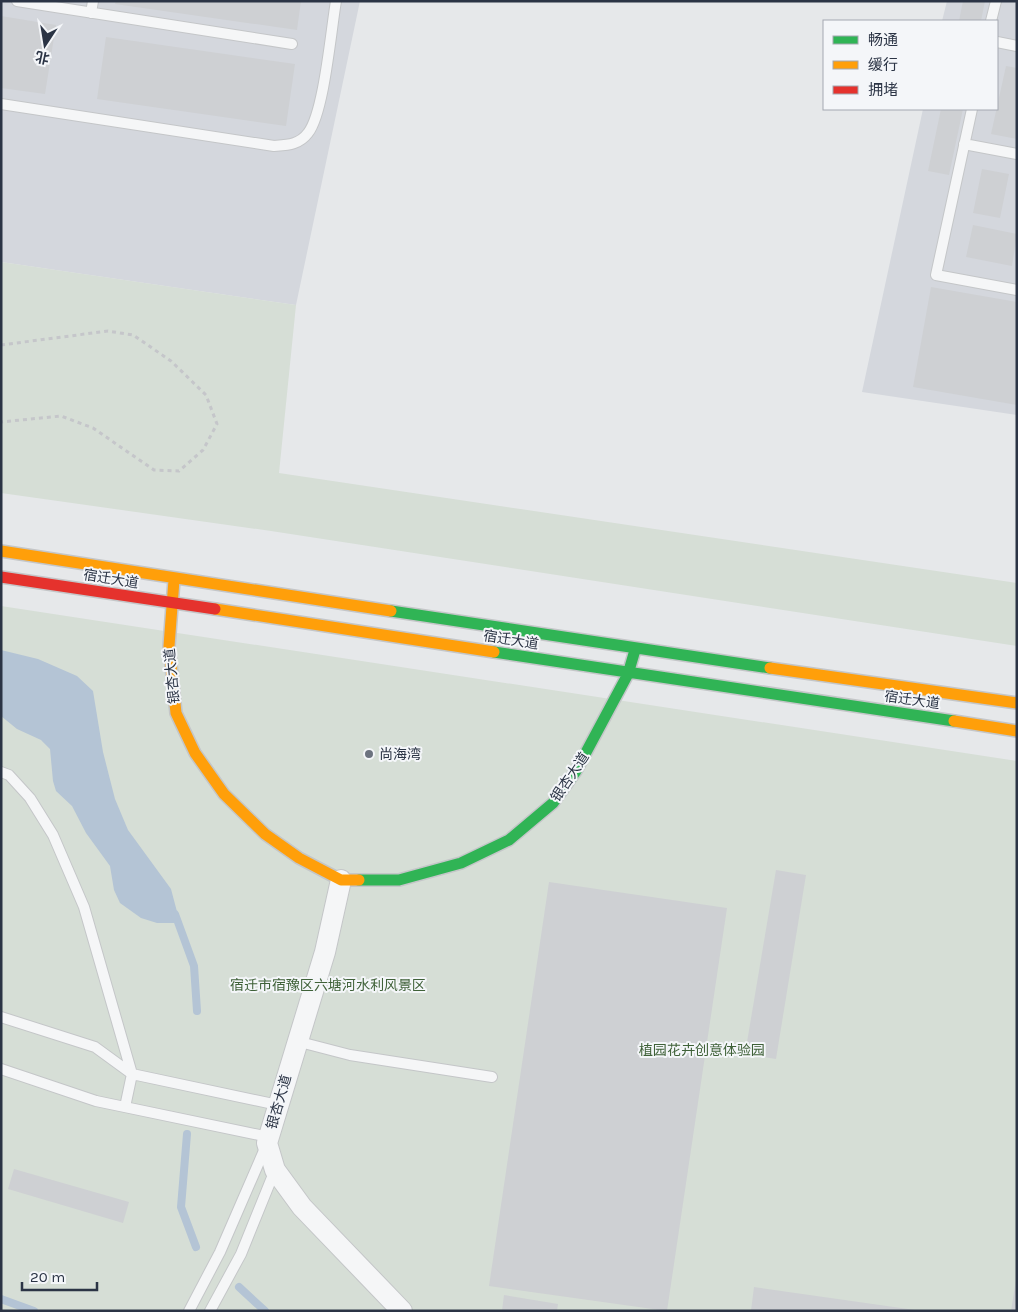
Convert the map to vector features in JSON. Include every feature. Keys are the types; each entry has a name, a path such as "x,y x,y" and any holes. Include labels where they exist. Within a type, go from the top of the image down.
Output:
{"main road":[{"name":"宿迁大道","path":"1,551 635,649 1017,703"},
{"name":"宿迁大道","path":"1,577 628,674 1017,731"},
{"name":"银杏大道","path":"174,578 169,646 176,713 195,753 224,794 265,834 299,858 341,880 399,880 461,864 509,840 553,803 576,771 628,674 635,649"}],"street":[{"name":"银杏大道","path":"341,880 325,952 296,1041 268,1140 275,1170 302,1208 402,1311"}],"lane":[{"path":"17,1 292,44"},
{"path":"91,13 93,1"},
{"path":"1,104 274,146 295,144 308,134 318,114 336,1"},
{"path":"991,20 996,1"},
{"path":"998,42 1017,46"},
{"path":"972,110 936,275 1017,290"},
{"path":"964,144 1017,154"},
{"path":"1,772 9,775 30,798 44,820 53,835 84,907 132,1074 126,1107"},
{"path":"1,1017 95,1047 132,1074 278,1105"},
{"path":"296,1041 350,1055 492,1077"},
{"path":"1,1069 96,1101 268,1140 220,1252 189,1311"},
{"path":"210,1311 241,1254 275,1170"}],"path":[{"path":"1,345 108,331 133,335 171,361 206,395 217,424 203,450 180,472 154,470 93,428 62,416 1,422"}],"shaded area":[{"path":"1,1 360,1 296,305 1,262"},
{"path":"947,1 1017,1 1017,415 862,392 923,110 998,110 998,20 942,20"}],"green space":[{"path":"1,262 296,305 279,473 1017,583 1017,646 271,531 1,493"},
{"name":"宿迁市宿豫区六塘河水利风景区","path":"1,606 1017,761 1017,1311 1,1311"}],"water":[{"path":"1,650 38,659 77,676 93,691 103,752 115,799 128,830 171,889 180,923 157,923 141,918 120,903 114,890 110,866 86,833 72,806 56,791 53,781 50,749 41,740 17,729 1,716"}],"building":[{"path":"116,1 301,1 297,30 115,4"},
{"path":"963,1 985,1 981,20 959,20"},
{"path":"1,16 56,25 45,94 1,88"},
{"path":"106,37 295,64 286,126 97,99"},
{"path":"1006,66 1017,68 1017,139 991,134 996,110 998,110"},
{"path":"941,110 963,110 949,175 928,171"},
{"path":"982,169 1009,174 1000,218 973,213"},
{"path":"973,225 1017,234 1012,266 966,257"},
{"path":"931,287 1017,302 1017,405 913,387"},
{"path":"776,870 806,875 776,1059 745,1054"},
{"path":"549,882 727,908 667,1311 489,1286"},
{"path":"14,1169 129,1202 123,1223 8,1189"},
{"path":"1016,1280 1017,1311 1011,1311"},
{"path":"754,1287 915,1310 915,1311 751,1311"},
{"path":"504,1295 558,1304 557,1311 502,1311"}],"waterway":[{"path":"175,914 194,966 197,1011"},
{"path":"187,1134 181,1207 196,1247"},
{"path":"239,1287 265,1311"},
{"path":"1,1299 34,1311"}],"traffic: fast":[{"path":"391,611 770,668"},
{"path":"359,880 399,880 461,863 509,840 553,803 576,771 628,674 635,650"},
{"path":"494,652 954,721"}],"traffic: slow":[{"path":"1,551 391,611"},
{"path":"174,580 169,646 176,713 195,753 224,794 265,834 299,858 341,880 359,880"},
{"path":"215,609 494,652"},
{"path":"770,668 1017,703"},
{"path":"954,721 1017,731"}],"traffic: jam":[{"path":"1,577 215,609"}],"place":[{"name":"尚海湾","path":"369,754"}],"park label":[{"name":"植园花卉创意体验园","path":"702,1050"}]}
